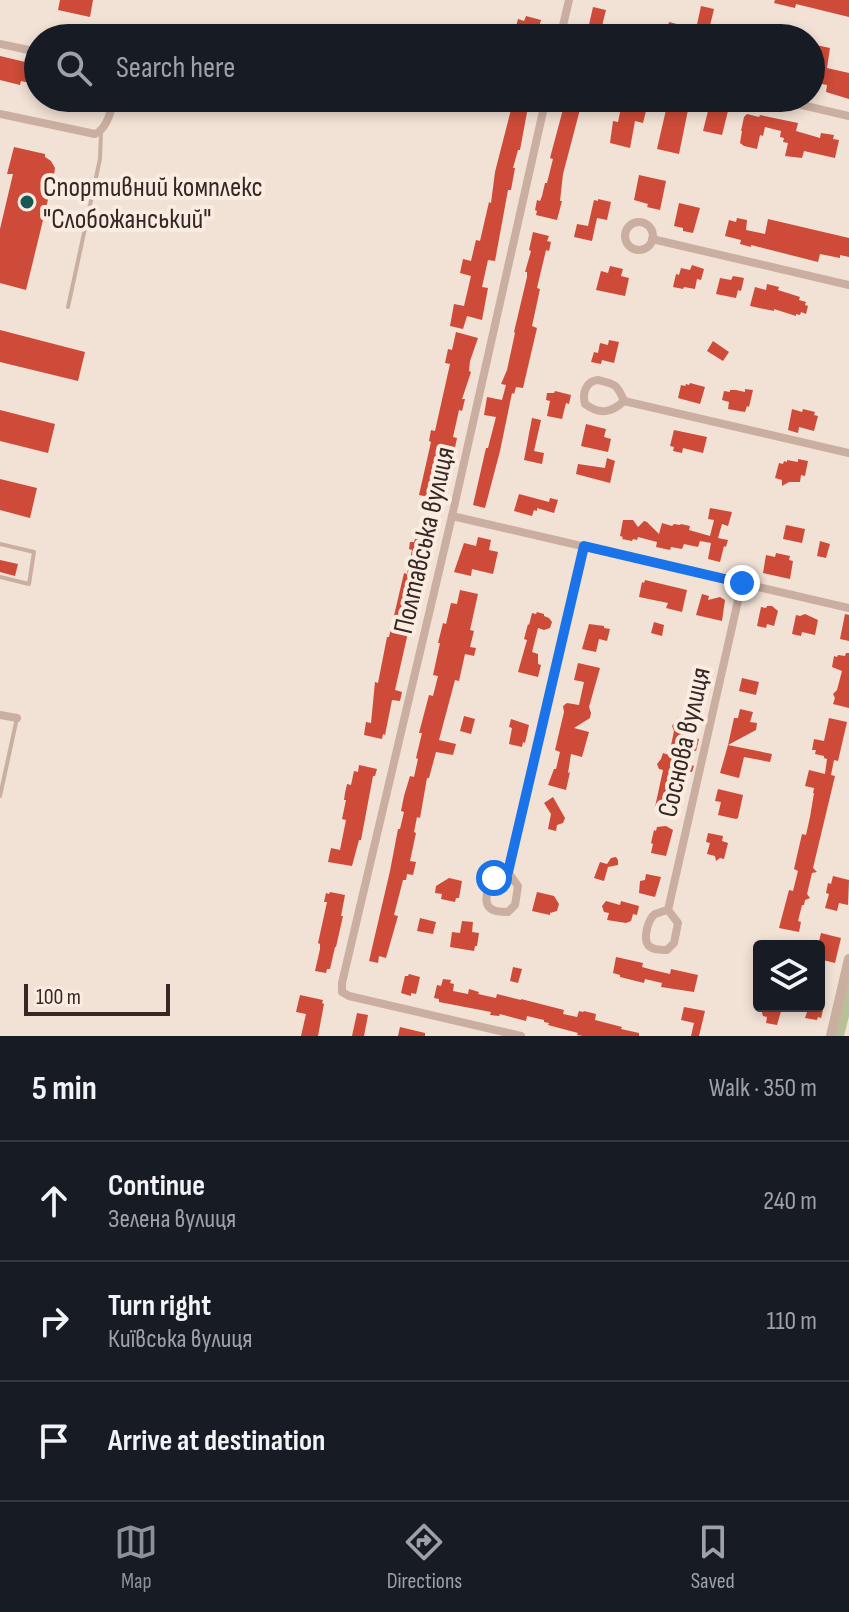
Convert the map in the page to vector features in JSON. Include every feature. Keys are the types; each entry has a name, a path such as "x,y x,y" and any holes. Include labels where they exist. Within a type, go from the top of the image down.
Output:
{"street":[{"path":"563,24 569,0"},
{"path":"0,44 24,49"},
{"path":"825,110 849,116"},
{"path":"0,114 95,134 101,131 110,112"},
{"name":"Полтавська вулиця","path":"521,1036 342,992 345,968 452,516 543,112"},
{"path":"652,239 849,285"},
{"path":"598,380 617,386 624,401 612,411 605,412 585,404 584,396 588,383 598,380"},
{"path":"624,401 849,453"},
{"path":"452,516 849,608"},
{"path":"508,872 494,878 490,884 487,902 494,911 508,912 515,905 518,886 508,872 584,546"},
{"name":"Соснова вулиця","path":"668,910 742,583"},
{"path":"0,715 17,718"},
{"name":"Соснова вулиця","path":"668,910 678,923 674,943 667,950 653,948 646,940 649,922 653,916 668,910"},
{"path":"831,1036 849,959"}],"lane":[{"path":"68,307 100,159 101,131"},
{"path":"0,544 34,552 29,584 0,577"},
{"path":"0,796 17,718"}],"green space":[{"path":"849,977 849,1016 844,1036 836,1036"}],"building":[{"path":"60,0 93,0 90,17 58,10"},
{"path":"775,0 849,0 849,17 796,4 795,8 774,3"},
{"path":"701,6 714,9 710,24 697,24"},
{"path":"593,7 606,10 602,24 589,24"},
{"path":"526,16 541,20 540,24 517,24 518,19 524,21"},
{"path":"825,47 830,48 827,68 849,73 849,99 826,92"},
{"path":"0,56 24,62 24,82 21,81 20,85 0,80"},
{"path":"510,112 527,112 495,261 488,260 482,287 488,288 482,320 467,316 463,329 450,326 454,304 464,306 471,276 460,273 463,259 471,261 476,240 480,241 491,203 495,172"},
{"path":"562,112 579,112 563,174 562,201 557,220 536,215 535,210 547,183 553,159 550,158"},
{"path":"620,112 646,112 643,123 635,121 630,148 610,143 613,121 618,122"},
{"path":"665,112 688,112 679,154 657,149"},
{"path":"708,112 728,112 722,135 703,131"},
{"path":"747,114 798,123 796,131 820,138 821,133 834,135 833,139 839,140 835,158 804,151 802,158 785,156 788,143 780,137 781,131 765,127 757,149 744,146 740,143 741,131"},
{"name":"Спортивний комплекс \"Слобожанський\"","path":"14,147 45,154 55,168 26,290 0,283 0,229 13,174 7,174"},
{"path":"639,175 666,181 660,210 634,200"},
{"path":"594,200 611,202 607,220 597,218 592,241 574,237 577,224 588,226"},
{"path":"679,203 700,208 693,233 674,226"},
{"path":"737,218 747,220 746,230 765,234 768,219 849,238 849,257 820,254 818,262 740,244 741,240 725,236 729,220 736,222"},
{"path":"533,232 549,236 547,241 551,242 549,251 546,250 537,288 540,289 532,326 537,328 523,388 516,387 512,393 485,508 473,505 496,417 484,415 487,397 502,400 506,385 501,384 507,370 527,277 525,272"},
{"path":"692,265 704,269 695,289 673,287 681,268 690,270"},
{"path":"610,266 623,269 621,276 629,278 625,296 596,290 601,271 608,273"},
{"path":"733,276 744,278 736,298 716,294 720,278 731,280"},
{"path":"767,284 800,297 799,300 808,306 806,314 801,312 796,316 750,306 755,287 766,290"},
{"path":"0,330 85,352 78,381 0,362"},
{"path":"456,332 478,338 453,437 457,438 453,457 443,496 440,495 439,499 419,495 431,430 435,431 450,364 445,363 448,349 452,350"},
{"path":"609,340 619,342 614,363 602,360 601,364 591,362 594,352 598,353 600,343 608,345"},
{"path":"713,341 729,352 723,361 707,351"},
{"path":"690,383 705,387 700,404 678,398 681,385"},
{"path":"745,389 753,390 745,412 728,409 729,402 722,400 724,391 745,392"},
{"path":"555,391 571,395 562,419 547,416 550,401 546,400 547,393"},
{"path":"792,409 815,412 814,415 818,416 814,431 799,427 798,433 788,430"},
{"path":"0,410 55,424 48,453 0,441"},
{"path":"532,418 541,420 534,451 544,453 542,464 524,460"},
{"path":"586,424 606,429 604,437 611,439 608,452 581,446"},
{"path":"674,430 707,437 703,453 683,448 682,453 673,451 674,447 670,446"},
{"path":"607,458 615,461 610,483 576,474 578,464 605,468"},
{"path":"798,459 808,461 805,476 801,475 800,482 782,486 782,480 775,478 779,463 787,460 798,462"},
{"path":"0,479 37,488 30,518 0,510"},
{"path":"519,494 549,502 550,498 558,500 554,513 537,508 532,516 514,511"},
{"path":"710,508 732,512 728,526 722,524 718,538 728,540 720,562 708,559 711,543 700,541 698,547 684,544 682,549 671,547 670,550 656,547 657,542 638,537 632,541 620,536 623,520 633,520 638,527 647,522 659,534 662,523 690,526 689,530 710,536 714,520 708,519"},
{"path":"786,525 805,529 802,543 783,539"},
{"path":"478,537 491,540 489,550 498,552 493,574 472,569 471,576 454,572 464,543 476,546"},
{"path":"415,539 432,543 431,552 419,584 395,690 402,692 400,701 392,700 382,739 364,735 366,722 371,723 375,682 378,683 404,573 407,574 412,550 409,549 410,542"},
{"path":"820,541 830,544 826,558 817,556"},
{"path":"776,553 790,556 789,560 793,561 790,579 763,573 766,555 775,557"},
{"path":"0,560 18,564 15,576 0,572"},
{"path":"645,580 687,590 682,612 666,608 668,603 639,597"},
{"path":"460,590 478,594 470,630 474,631 470,647 476,648 474,656 465,654 439,740 456,744 453,755 436,752 414,832 410,861 416,862 413,875 407,874 406,880 403,880 394,915 398,916 386,958 379,956 378,963 369,961 404,812 401,811 404,796 410,776 414,777 418,759 422,733 419,733 429,695 433,696 438,676 433,675 438,643 451,603 457,604"},
{"path":"702,594 709,596 708,600 720,597 725,600 722,621 696,615"},
{"path":"761,607 778,611 774,626 757,626"},
{"path":"537,612 552,622 550,628 538,628 532,652 538,654 538,664 541,665 538,677 518,672 528,624 532,613"},
{"path":"805,614 818,620 815,635 802,632 801,636 792,634 796,615"},
{"path":"845,614 849,615 849,641 840,639"},
{"path":"654,622 664,625 662,636 651,633"},
{"path":"589,624 610,629 607,641 599,639 596,652 582,649"},
{"path":"849,653 849,708 833,704 833,694 842,671 832,667 834,656 845,656"},
{"path":"578,663 600,668 589,707 590,718 574,728 589,732 582,757 571,754 566,790 548,785 560,752 555,750 563,706 567,703 579,705 584,682 574,680"},
{"path":"742,678 759,682 756,695 739,691"},
{"path":"740,709 753,712 750,722 757,723 756,730 728,745 734,718 738,718"},
{"path":"464,716 475,719 471,734 460,731"},
{"path":"678,718 696,722 692,738 699,739 696,751 688,749 684,763 694,766 692,772 683,770 675,782 671,799 677,800 674,812 655,807 663,770 657,764 663,753 669,755 674,731 672,726"},
{"path":"829,718 847,722 838,761 834,760 831,775 835,776 813,868 817,872 812,873 807,894 810,898 802,905 799,932 779,928 789,890 793,891 798,871 794,869 802,834 806,835 810,817 814,788 805,786 809,770 825,774 827,759 812,750 814,739 824,741"},
{"path":"511,719 529,725 522,747 509,744"},
{"path":"728,745 772,754 770,762 744,757 739,778 720,773"},
{"path":"359,765 377,769 361,840 352,866 328,862 331,848 340,850 346,820 342,819 347,784 351,785 354,771 358,772"},
{"path":"718,789 743,795 738,818 718,815 721,802 715,801"},
{"path":"553,797 565,818 563,823 557,825 556,831 548,829 551,814 544,803"},
{"path":"666,826 673,830 666,856 651,853 654,830"},
{"path":"708,833 723,836 722,841 728,843 724,859 716,861 715,856 707,854 710,843 706,842"},
{"path":"616,857 618,865 608,867 604,881 594,878 600,862 607,864"},
{"path":"646,874 661,877 655,897 639,893 640,881 645,880"},
{"path":"833,876 849,880 848,905 839,903 837,911 825,908 828,883 831,884"},
{"path":"449,878 462,881 459,898 455,902 441,899 442,894 435,893 436,886"},
{"path":"537,892 554,896 559,904 557,911 550,915 532,911"},
{"path":"326,893 345,895 336,947 326,973 315,971 327,902 324,902"},
{"path":"606,901 639,906 637,915 633,914 631,921 626,923 607,920 609,913 604,912 602,906"},
{"path":"420,918 436,922 433,934 417,931"},
{"path":"462,921 473,922 472,932 479,933 474,951 450,947 452,932 460,933"},
{"path":"821,933 841,938 835,963 825,960 825,940 819,940"},
{"path":"616,957 670,974 671,969 698,975 694,992 661,987 662,983 645,979 644,983 620,977 613,973"},
{"path":"513,967 522,969 518,983 510,981"},
{"path":"405,976 420,977 416,994 411,993 411,996 401,993"},
{"path":"443,979 451,980 453,991 468,994 469,989 496,998 497,994 521,999 564,1010 563,1014 577,1017 579,1011 596,1014 595,1020 639,1033 639,1036 577,1035 548,1025 544,1020 527,1016 526,1021 500,1014 490,1015 491,1012 439,1002 434,998 437,985 441,986"},
{"path":"300,995 323,1000 318,1036 301,1036 306,1014 296,1012"},
{"path":"684,1007 705,1011 699,1036 691,1036 694,1023 681,1020"},
{"path":"781,1012 777,1025 766,1023 767,1017 762,1013"},
{"path":"807,1012 822,1012 817,1020 805,1018"},
{"path":"357,1013 368,1015 364,1036 352,1036"},
{"path":"400,1027 425,1033 425,1036 398,1036"}],"place":[{"name":"Спортивний комплекс \"Слобожанський\"","path":"27,202"}],"route":[{"path":"494,878 508,872 584,546 742,583"}]}
